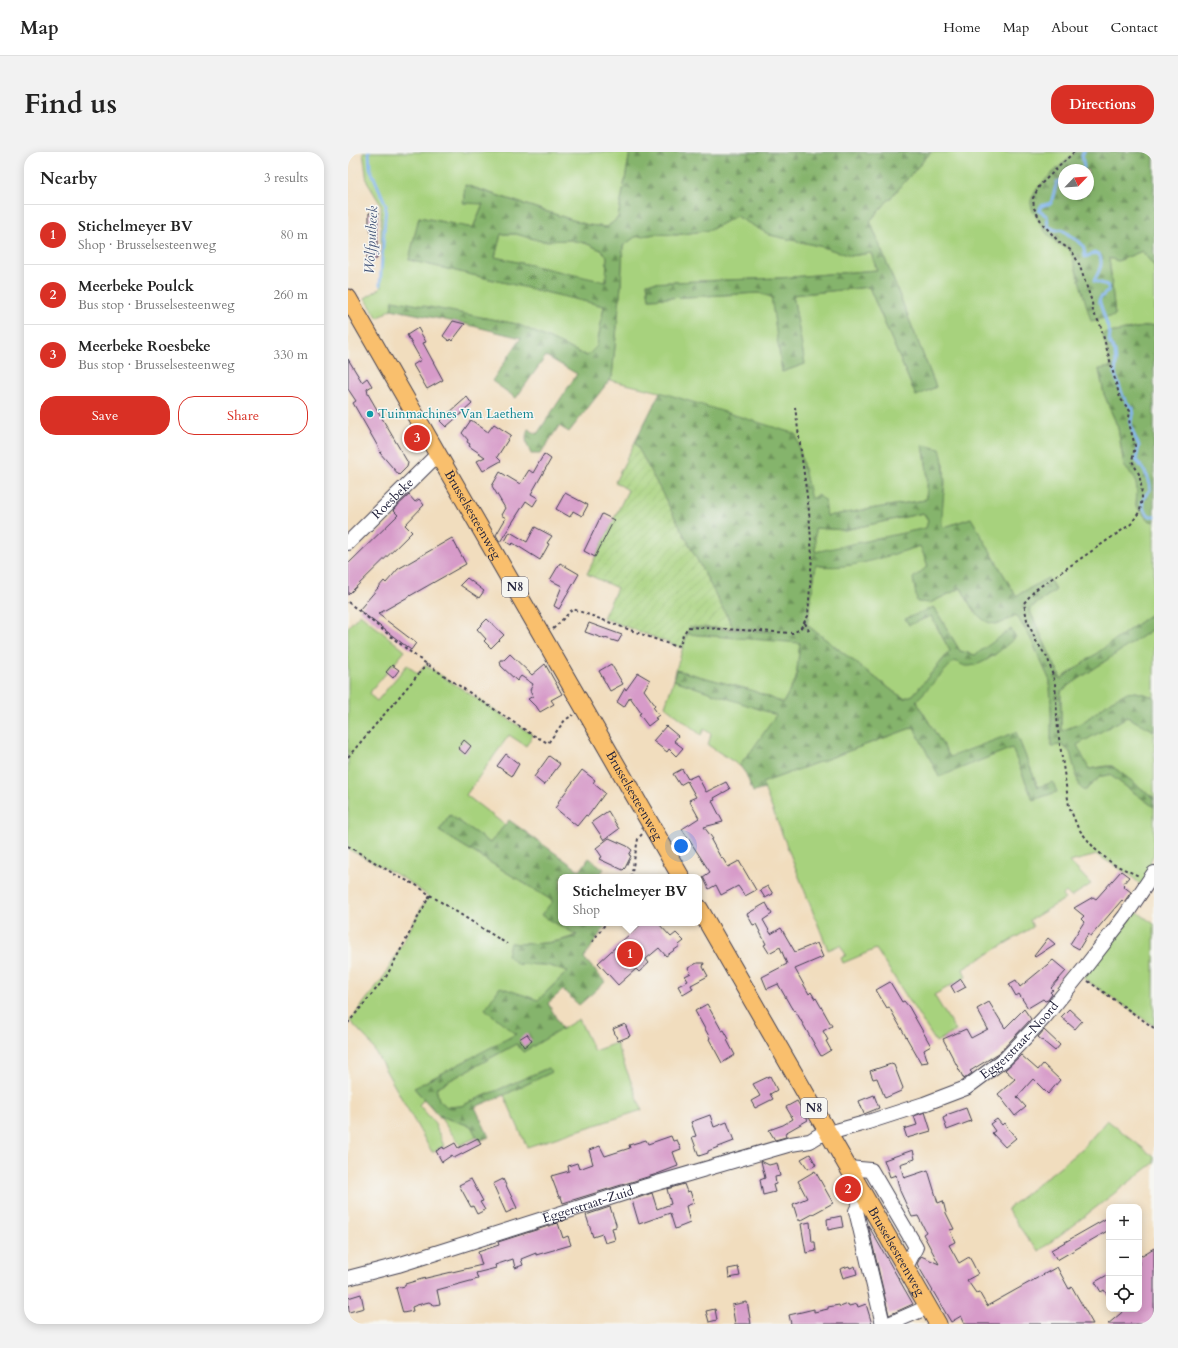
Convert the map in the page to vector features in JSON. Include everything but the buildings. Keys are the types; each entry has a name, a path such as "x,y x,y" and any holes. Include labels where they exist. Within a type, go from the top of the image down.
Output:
{"main road":[{"name":"Brusselsesteenweg","path":"348,298 679,874"},
{"name":"Brusselsesteenweg","path":"702,913 938,1324"}],"street":[{"name":"Roesbeke","path":"348,543 438,454"},
{"name":"Eggerstraat-Noord","path":"829,1134 924,1104 966,1088 1005,1060 1044,1018 1125,916 1151,878"},
{"name":"Eggerstraat-Zuid","path":"348,1278 398,1264 647,1186 829,1134"},
{"path":"848,1168 872,1170 916,1247 906,1267"},
{"path":"864,1195 856,1211 883,1324"},
{"path":"889,1324 928,1308"}],"path":[{"path":"1074,152 1040,185 1033,198 1034,208 1042,223 1053,236 1072,252 1079,264 1089,292 1093,312 1100,324 1120,398 1130,411 1130,427 1135,446 1132,461 1139,474 1141,484 1141,504 1140,512 1131,524 1035,590 1024,603 1027,620 1036,641 1048,659 1055,683 1058,731 1066,791 1069,806 1078,828 1095,849 1113,864 1138,876 1151,878"},
{"path":"544,638 573,609 674,646 680,645 682,635 688,627 793,633 800,629 808,616 812,556 809,511 795,407"},
{"path":"348,602 427,664 531,734 548,743 565,720 585,710"},
{"path":"804,623 810,633"},
{"path":"348,757 427,664"},
{"path":"632,874 638,839 651,824"},
{"path":"348,846 399,877 416,885 507,944"},
{"path":"348,1023 386,977 430,895"},
{"path":"592,942 604,926"},
{"path":"1079,974 1154,1028"}],"green space":[{"path":"363,152 630,152 618,218 607,227 588,225 466,185 463,202 483,203 473,228 419,217 409,260 604,306 597,346 587,356 517,324 393,301 391,309 378,318 365,298 381,288 381,205 367,182"},
{"path":"630,152 931,152 870,221 936,387 916,396 869,287 793,295 805,364 782,372 771,297 759,293 649,299 647,283 779,278 877,270 871,253 850,256 823,247 770,235 736,216 710,230 676,235 656,234 635,237 623,246 621,286 612,377 569,432 559,426 540,454 531,454 526,439 528,429 537,434 577,374 546,356 516,398 492,381 521,338 465,324 391,309 393,300 517,324 587,356 597,346 604,306 409,260 419,217 473,228 483,204 463,203 465,185 588,225 607,227 618,218","holes":["501,234 516,234 541,241 570,240 585,243 601,250 607,256 606,282 495,257"]},
{"path":"931,152 1077,152 1063,164 1058,164 1058,169 1045,180 1056,243 1070,249 1080,283 1115,316 1109,258 1118,261 1142,251 1154,266 1154,325 1103,334 1112,367 1099,370 1104,394 1118,428 1124,466 1135,478 1137,489 1136,506 1148,520 1154,522 1154,612 1061,679 1029,609 1056,590 1048,578 1016,596 971,518 942,528 941,515 945,484 944,463 923,445 927,479 925,500 827,516 811,499 660,392 609,380 612,377 621,286 623,246 635,237 656,234 676,235 710,230 736,216 770,235 823,247 850,256 871,253 877,270 779,278 647,283 649,299 759,293 772,297 782,372 805,364 793,295 869,287 916,396 936,387 870,221"},
{"path":"1077,152 1154,152 1154,266 1142,251 1118,261 1109,258 1115,316 1091,321 1070,249 1048,235 1032,209 1031,201 1037,188 1058,169 1058,200 1094,200 1094,164 1063,164"},
{"path":"501,234 516,234 541,241 570,240 585,243 601,250 607,256 606,283 495,257"},
{"path":"1154,325 1154,522 1149,520 1136,506 1137,489 1135,478 1124,466 1118,428 1104,394 1099,369 1111,367 1103,334"},
{"path":"660,392 796,434 811,499 817,495 825,500 827,516 925,500 927,479 923,445 940,449 944,470 942,528 971,518 1016,596 1048,578 1056,590 1029,609 1061,679 1154,612 1154,628 1061,691 1061,731 1082,723 1112,700 1126,693 1136,692 1154,697 1154,731 1127,717 1077,745 1089,769 1112,766 1154,798 1154,807 1110,775 1101,776 1084,791 1079,786 1070,752 1062,745 1051,746 1050,681 1030,637 1016,615 999,624 990,623 974,611 961,588 930,603 917,602 913,578 928,566 920,546 868,562 828,567 816,565 807,625 894,692 904,698 913,695 950,651 931,616 909,625 905,619 934,607 960,651 975,655 1011,629 1016,637 993,656 979,664 972,666 965,666 954,661 916,701 950,757 1016,732 1038,787 1053,782 1057,792 1033,800 1012,748 939,777 914,727 762,783 765,789 753,792 746,774 740,766 776,715 674,680 676,670 751,690 783,703 796,679 800,643 687,634 689,627 775,632 733,628 635,442","holes":["923,513 928,520 926,528 815,552 815,528 845,530"]},
{"path":"635,442 733,628 689,627 682,648 603,618 617,588 587,574 628,490 615,482"},
{"path":"924,513 928,520 927,528 815,553 814,528 845,530"},
{"path":"921,546 928,566 930,603 961,588 974,612 998,624 1016,615 1030,637 1050,681 1051,709 1062,745 1070,752 1084,791 1101,776 1110,775 1154,807 1154,854 1150,862 1154,864 1154,867 1141,885 1130,875 1097,855 1070,862 1091,884 1071,897 1066,892 1062,896 1065,899 1030,920 1033,927 963,969 966,977 934,995 956,1031 936,1042 876,949 843,963 841,958 846,955 840,945 828,950 762,783 914,727 939,776 1012,748 1033,800 1038,787 1016,733 950,757 916,701 954,660 967,665 972,665 981,663 997,653 975,655 960,651 934,607 909,625 931,616 950,651 913,695 904,698 894,692 807,625 816,565 826,567 886,556"},
{"path":"360,614 405,651 371,691 370,695 377,701 407,665 418,674 425,665 533,735 526,746 509,735 466,795 505,825 490,843 450,815 439,831 553,901 541,915 558,924 558,926 562,926 577,934 553,942 526,944 510,943 517,964 546,965 568,971 538,1000 517,1034 414,1088 424,1099 419,1105 434,1122 444,1146 432,1152 369,1041 350,1021 385,975 428,896 403,878 348,849 348,627"},
{"path":"1154,628 1154,697 1136,692 1112,700 1082,723 1061,731 1061,691"},
{"path":"687,634 800,642 796,679 783,703 751,690 676,670"},
{"path":"674,680 777,715 740,766 708,745 711,734 704,729 701,735 665,706"},
{"path":"1127,717 1154,731 1154,798 1112,766 1089,769 1076,745"},
{"path":"450,815 490,843 509,820 580,871 589,858 604,869 600,874 558,874 558,924 541,915 553,901 439,831"},
{"path":"1136,911 1154,924 1154,1026 1083,978"},
{"path":"561,926 605,926 584,958 605,982 579,1005 563,990 548,1003 562,1029 523,1052 516,1044 436,1088 439,1100 447,1107 461,1106 548,1068 552,1072 475,1107 489,1137 479,1141 471,1126 439,1116 414,1088 516,1034 485,1009 500,987 538,1000 568,971 546,965 517,964 507,955 510,943 526,944 553,942 577,935"},
{"path":"579,1019 594,1051 616,1043 642,1110 527,1147 504,1095 552,1072 548,1068 461,1106 447,1107 439,1100 436,1088 516,1044 523,1052"},
{"path":"439,1116 471,1126 477,1137 460,1145"},
{"path":"1107,1120 1154,1157 1154,1163 1039,1251 1030,1242 1007,1209 1083,1148"}],"waterway":[{"name":"Wolfputbeek","path":"369,152 370,168 386,205 380,285"},
{"path":"1083,164 1082,155 1084,152"},
{"path":"1058,182 1051,203 1041,206 1039,211 1047,216 1048,226 1055,230 1063,230 1080,243 1082,245 1085,257 1095,253 1099,254 1101,261 1100,268 1094,281 1107,285 1109,289 1099,300 1110,334 1109,342 1115,352 1115,374 1123,396 1127,403 1133,408 1131,427 1139,446 1136,460 1144,470 1150,486 1150,490 1143,500 1143,507 1146,513 1150,516 1154,516"}],"place":[{"name":"Tuinmachines Van Laethem","path":"370,414"},
{"name":"Meerbeke Roesbeke","path":"417,438"},
{"name":"Stichelmeyer BV","path":"630,954"},
{"name":"Meerbeke Poulck","path":"848,1189"}]}
